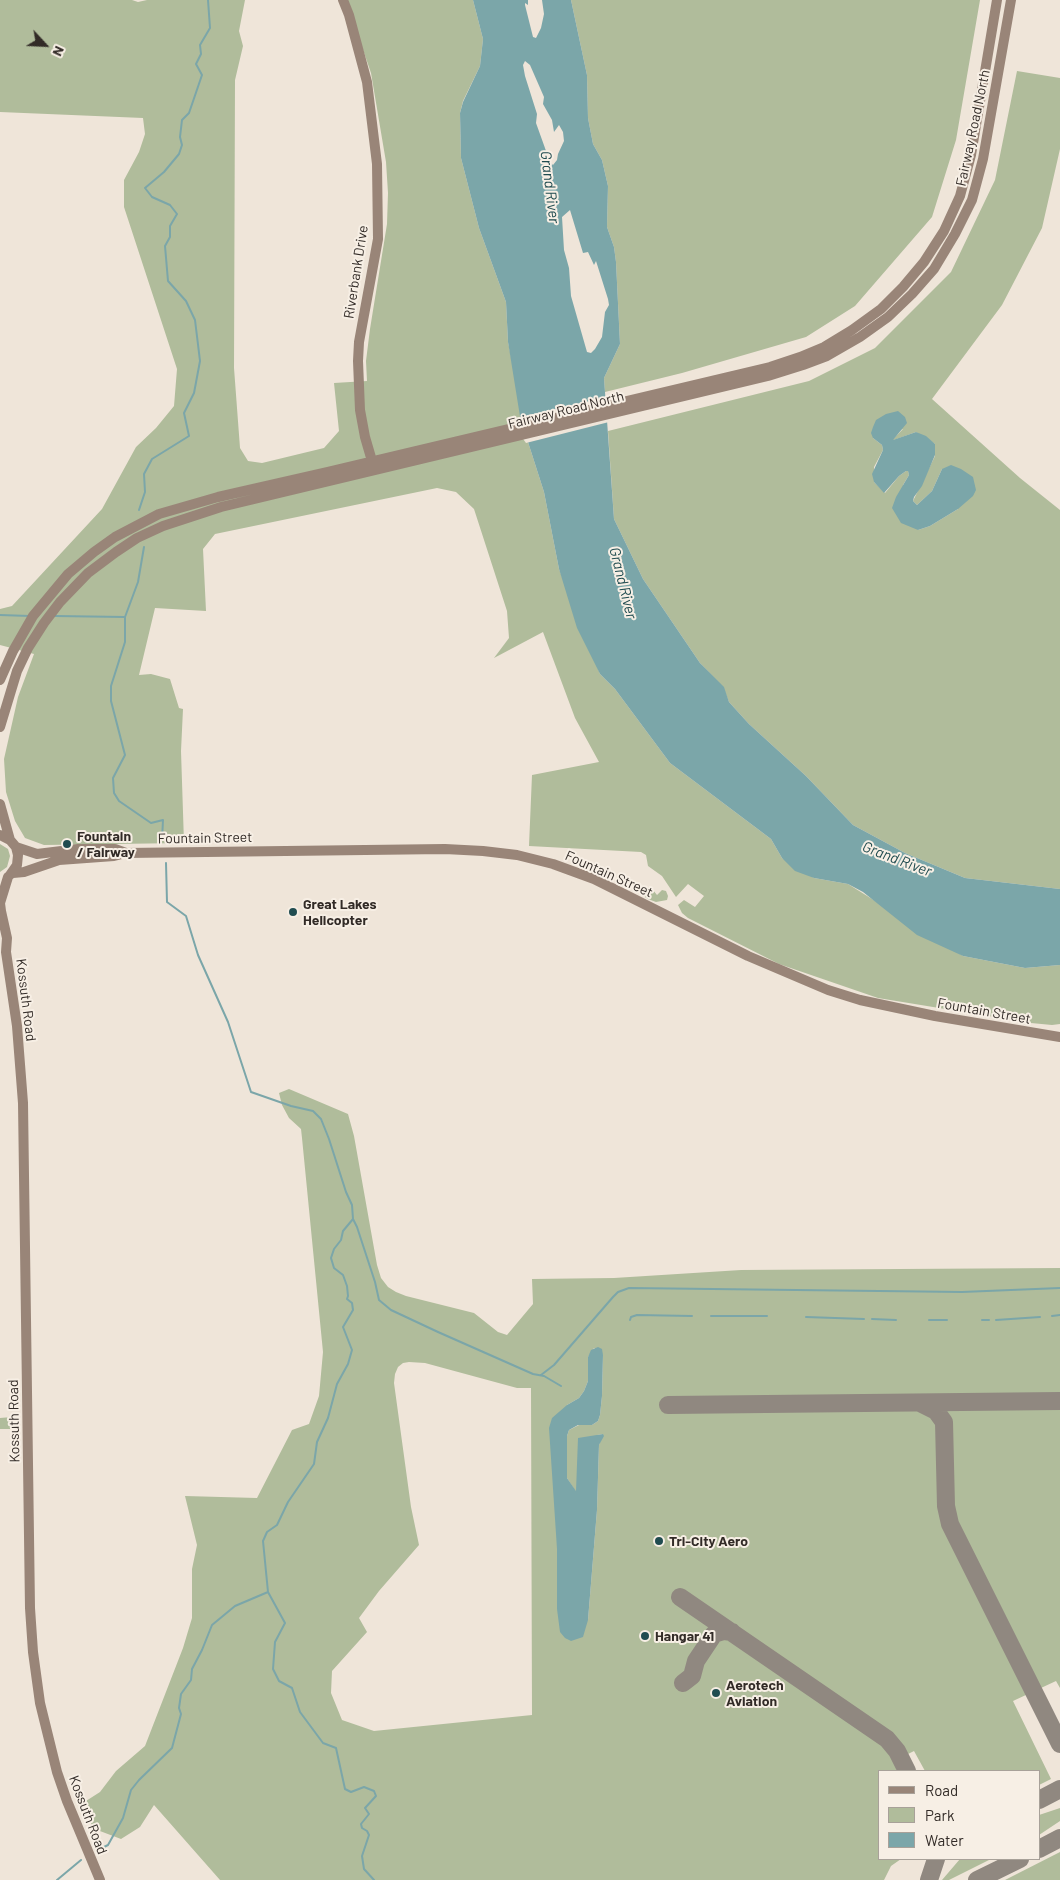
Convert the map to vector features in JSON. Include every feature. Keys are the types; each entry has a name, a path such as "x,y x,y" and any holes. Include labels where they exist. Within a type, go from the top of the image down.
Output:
{"main road":[{"name":"Riverbank Drive","path":"343,0 349,15 366,82 378,164 378,239 359,342 358,361 360,410 364,437 372,461"},
{"name":"Fairway Road North","path":"0,727 17,671 28,648 60,602 88,573 116,552 138,538 163,526 221,507 466,444 708,386 800,357 852,330 881,309 903,288 924,262 944,231 960,196 971,156 997,0"},
{"name":"Fairway Road North","path":"708,386 768,376 827,356 860,337 888,317 934,269 955,234 972,200 984,159 1011,0"},
{"name":"Fairway Road North","path":"0,680 22,634 48,597 68,574 115,537 159,514 218,497 372,461 466,444"},
{"path":"0,804 13,844"},
{"name":"Fountain Street","path":"0,835 13,844 36,854 78,849 115,848 126,853"},
{"name":"Kossuth Road","path":"13,844 18,856 17,865 7,877 0,903 0,912 7,938 6,952 17,1026 23,1104 30,1608 33,1652 40,1703 57,1772 100,1880"},
{"name":"Fountain Street","path":"7,877 59,860 114,856 126,853 445,849 484,851 532,858 564,867 594,879 748,956 828,990 878,1004 935,1016 1060,1037"},
{"name":"Kossuth Road","path":"0,942 6,952"}],"green space":[{"path":"0,0 132,0 138,2 147,0 245,0 239,31 243,46 235,80 234,368 240,448 248,461 262,463 324,448 339,431 334,383 367,381 366,361 387,224 388,193 386,162 371,73 346,0 473,0 483,39 480,66 463,101 460,113 461,158 479,228 506,302 508,342 528,442 544,492 559,569 600,674 615,689 670,763 771,839 782,858 814,878 848,884 963,956 1025,968 1060,965 1060,1024 1031,1023 878,998 779,964 688,918 682,913 678,905 684,900 695,907 704,896 688,884 676,897 662,876 648,866 646,855 641,852 529,846 532,775 599,762 575,718 543,632 494,658 509,638 507,611 474,509 456,492 437,488 215,534 203,549 206,611 155,608 139,675 151,674 170,679 179,708 183,709 181,751 184,843 44,845 25,838 15,821 6,792 4,759 18,697 34,654 0,645 0,609 12,606 102,509 136,447 156,428 174,406 177,369 124,207 124,180 139,152 145,134 143,118 0,112"},
{"path":"571,0 980,0 956,140 932,217 855,306 806,337 682,373 605,392 604,378 620,344 616,262 614,247 607,227 608,186 602,160 593,144 588,118 587,75"},
{"path":"1017,71 1060,78 1060,149 1042,228 1002,305 932,399 1020,478 1060,510 1060,889 965,878 905,853 853,825 806,776 749,724 729,702 723,687 700,663 643,579 614,519 608,431 809,381 875,348 951,272 995,180","holes":["903,429 891,441 916,432 935,444 935,456 913,501 917,505 932,491 942,469 958,509 930,526 918,530 903,485 909,475 908,471 899,476 885,493 874,482 874,467 883,450 882,445 873,438"]},
{"path":"0,844 8,849 10,856 7,867 0,872"},
{"path":"647,887 657,895 662,890 666,891 667,900 656,902 648,899 645,897"},
{"path":"289,1089 348,1114 354,1136 377,1265 381,1278 388,1287 406,1296 474,1313 498,1332 507,1335 533,1304 532,1279 614,1278 741,1270 1060,1268 1060,1688 1056,1681 1013,1701 1051,1779 1040,1784 1040,1770 924,1770 914,1751 894,1761 896,1770 878,1770 878,1860 900,1860 891,1866 884,1880 220,1880 154,1805 140,1827 121,1839 92,1828 86,1801 100,1792 116,1771 145,1746 183,1648 192,1618 192,1569 197,1545 185,1496 257,1498 292,1430 309,1424 319,1396 323,1352 301,1129 289,1118 282,1105 279,1093","holes":["594,1348 603,1355 602,1396 598,1421 592,1425 579,1425 569,1430 567,1436 567,1478 576,1492 597,1435 603,1434 599,1445 597,1510 588,1620 557,1609 557,1549 567,1405 579,1398 584,1391 588,1381 588,1357","403,1363 425,1363 517,1388 531,1388 532,1715 374,1731 342,1720 331,1693 332,1671 367,1632 359,1618 379,1591 419,1545 411,1507 394,1383 398,1367"]},
{"path":"12,1417 13,1429 0,1429 0,1418"},
{"path":"1060,1808 1060,1821 1040,1834 1040,1815"},
{"path":"1060,1852 1060,1880 1005,1880"},
{"path":"959,1860 989,1860 949,1880 942,1880"}],"water":[{"name":"Grand River","path":"473,0 528,0 528,5 525,3 525,5 533,37 536,38 541,28 544,14 542,0 571,0 587,75 588,118 593,144 602,160 608,186 607,227 614,247 616,262 620,344 604,378 614,519 643,579 700,663 724,687 729,702 749,724 806,776 853,825 905,853 965,878 1060,889 1060,965 1025,968 963,956 917,935 863,892 848,884 814,878 795,871 782,858 771,839 670,763 615,689 600,674 577,628 559,569 544,492 528,442 523,435 508,342 506,302 479,228 461,158 460,113 463,102 480,66 483,39","holes":["525,61 530,65 544,97 543,104 552,120 554,132 559,125 563,132 564,141 557,160 553,165 550,162 536,123 537,114 523,65","570,210 583,253 588,252 594,265 596,261 609,305 605,312 602,337 591,353 587,352 571,296 569,268 564,250 562,217"]},
{"path":"898,411 905,417 907,423 893,440 916,432 926,436 935,444 935,455 922,486 913,501 917,505 932,491 942,469 951,465 973,477 976,490 973,496 958,509 930,526 918,530 901,523 892,508 909,475 908,471 899,476 884,493 874,482 872,474 883,450 882,445 873,438 871,433 873,427 876,420 886,414"},
{"path":"598,1347 602,1349 603,1355 602,1396 598,1421 592,1425 578,1425 569,1430 567,1436 567,1478 576,1491 578,1438 603,1434 604,1436 599,1445 597,1510 588,1620 583,1637 571,1641 560,1632 557,1609 557,1549 549,1428 552,1418 567,1405 579,1398 584,1391 588,1381 588,1357 591,1350"}],"pier":[{"path":"607,397 609,422 526,443 521,436 518,418"}],"waterway":[{"path":"139,510 145,492 144,474 152,459 189,436 184,413 194,393 200,361 195,320 186,301 168,281 165,246 170,237 170,226 177,214 170,205 152,197 145,188 164,172 179,154 182,145 180,137 182,120 189,113 202,75 196,64 201,54 200,45 210,28 208,0"},
{"path":"144,547 138,582 125,617 125,642 111,686 111,701 125,755 113,778 114,793 119,801 151,823 163,820 162,840"},
{"path":"0,615 30,616"},
{"path":"55,616 125,617"},
{"path":"166,863 167,902 186,916 198,955 228,1022 251,1092 291,1106 313,1111 321,1119 352,1205 353,1219 375,1282 379,1300 391,1310 533,1374 544,1376 561,1386"},
{"path":"353,1219 343,1231 341,1240 334,1249 331,1258 334,1268 343,1275 347,1286 347,1299 352,1303 353,1310 343,1327 352,1350 348,1364 337,1384 328,1418 317,1442 314,1464 288,1502 277,1525 267,1532 263,1541 268,1592 285,1623 275,1642 273,1669 279,1681 292,1688 300,1712 323,1743 336,1748 345,1789 351,1792 364,1787 374,1791 376,1796 365,1808 369,1814 361,1824 362,1828 369,1835 362,1856 364,1869 374,1880"},
{"path":"541,1375 554,1365 618,1292 629,1288 962,1292 1060,1288"},
{"path":"630,1320 631,1317 637,1315 692,1316"},
{"path":"1052,1316 1060,1315"},
{"path":"711,1316 767,1316"},
{"path":"806,1317 864,1319"},
{"path":"996,1320 1040,1317"},
{"path":"872,1319 896,1320"},
{"path":"929,1320 947,1320"},
{"path":"982,1320 989,1320"},
{"path":"98,1850 108,1845 123,1818 131,1790 172,1748 181,1714 179,1708 181,1694 191,1680 192,1669 212,1625 235,1606 268,1592"},
{"path":"57,1880 81,1860"}],"taxiway":[{"path":"668,1405 1060,1401"},
{"path":"920,1403 936,1411 944,1422 946,1506 950,1524 1060,1744"},
{"path":"680,1597 887,1739 897,1751 906,1770"},
{"path":"683,1683 692,1676 696,1661 714,1634 724,1631 732,1632"},
{"path":"1040,1799 1060,1789"},
{"path":"1040,1848 1060,1838"},
{"path":"929,1880 936,1860"},
{"path":"977,1880 1018,1860"}],"place":[{"name":"Fountain / Fairway","path":"67,844"},
{"name":"Great Lakes Helicopter","path":"293,912"},
{"name":"Tri-City Aero","path":"659,1541"},
{"name":"Hangar 41","path":"645,1636"},
{"name":"Aerotech Aviation","path":"716,1693"}]}
